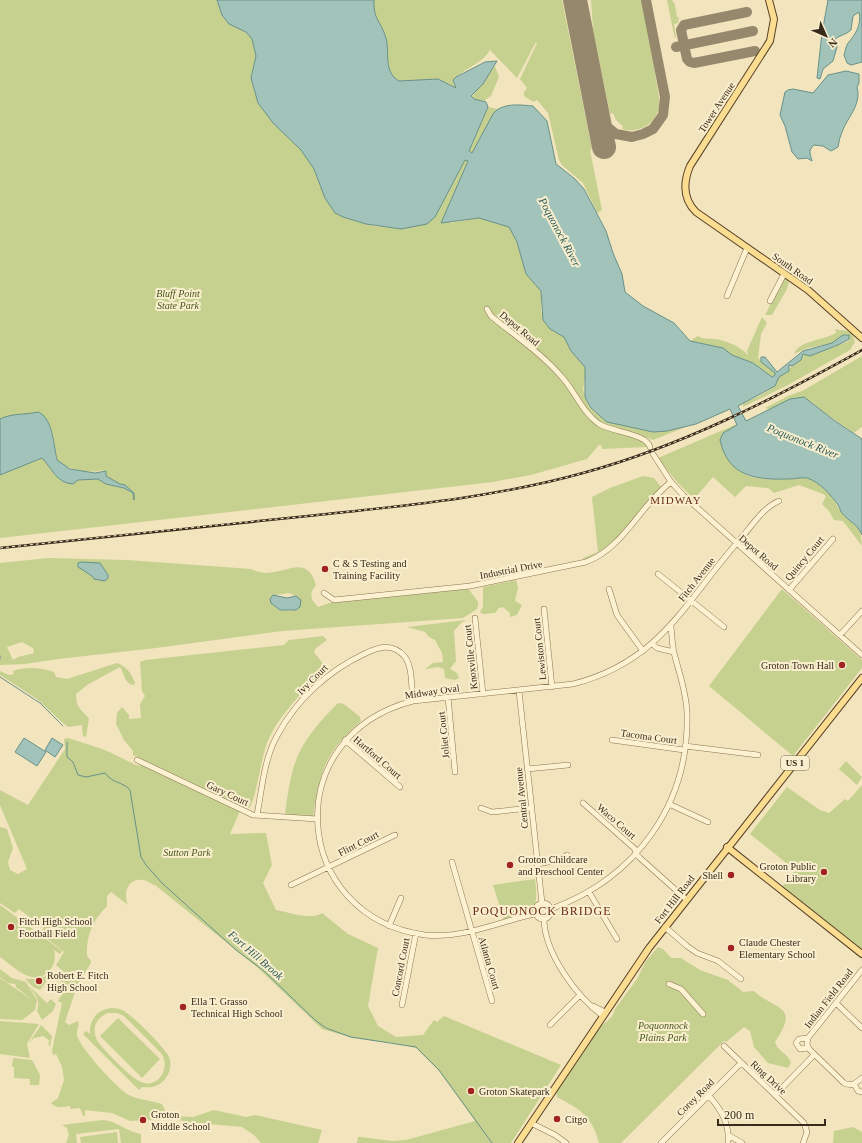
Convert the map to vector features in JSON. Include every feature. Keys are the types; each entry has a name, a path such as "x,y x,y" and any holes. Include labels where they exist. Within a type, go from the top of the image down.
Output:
{"main road":[{"name":"Tower Avenue","path":"707,220 692,208 688,202 685,192 686,175 690,166 769,43 773,31 774,20 769,0"},
{"name":"South Road","path":"707,220 822,302 862,338"},
{"name":"Fort Hill Road","path":"518,1143 604,1014 665,927 862,678"},
{"path":"727,847 862,954"}],"street":[{"path":"727,296 747,248"},
{"path":"770,301 784,274"},
{"name":"Depot Road","path":"487,309 492,316 556,370 596,420 618,432 648,440 650,447"},
{"name":"Depot Road","path":"653,454 671,482 736,543 862,655"},
{"name":"Industrial Drive","path":"324,593 334,600 470,586 586,562 595,559 612,546 671,482"},
{"name":"Fitch Avenue","path":"671,626 736,543 771,504 779,501"},
{"name":"Quincy Court","path":"789,590 833,539"},
{"path":"658,574 724,627"},
{"path":"609,589 617,615 643,652"},
{"name":"Lewiston Court","path":"544,609 552,687"},
{"path":"840,635 862,611"},
{"name":"Knoxville Court","path":"475,618 483,694"},
{"path":"551,909 589,892 606,881 636,854 661,820 669,804 679,776 685,748 687,710 681,673 674,652 671,626"},
{"name":"Midway Oval","path":"534,914 458,934 442,935 416,933 389,926 367,914 356,904 339,884 330,868 319,839 316,819 318,798 324,776 332,757 345,740 374,716 394,707 413,702 448,697 552,687 596,678 628,662 643,652 671,626"},
{"path":"652,644 657,648 674,652"},
{"name":"Ivy Court","path":"256,815 269,755 276,737 292,712 334,669 377,648 393,648 402,654 408,663 413,702"},
{"name":"Central Avenue","path":"519,691 542,903"},
{"name":"Joliet Court","path":"448,697 456,772"},
{"name":"Hartford Court","path":"345,740 400,788"},
{"name":"Tacoma Court","path":"612,740 758,755"},
{"name":"Gary Court","path":"137,760 256,815 316,819"},
{"path":"527,769 568,765"},
{"name":"Waco Court","path":"583,803 635,848 636,854 687,900"},
{"path":"669,804 708,822"},
{"path":"481,808 492,812 531,808"},
{"name":"Flint Court","path":"292,885 330,868 395,835"},
{"path":"537,864 559,860 567,855"},
{"name":"Atlanta Court","path":"452,862 492,1001"},
{"path":"589,892 617,938"},
{"path":"389,926 401,898"},
{"path":"542,903 547,904 551,909 550,916 544,920 539,919 534,914 536,906 542,903"},
{"path":"544,920 550,944 557,961 580,995 593,1006 594,1009 604,1014"},
{"path":"665,927 692,950 718,961 741,979"},
{"name":"Concord Court","path":"402,1005 416,933"},
{"name":"Indian Field Road","path":"862,970 808,1038 808,1048 814,1055 844,1083 848,1085 854,1084 858,1092 862,1092"},
{"path":"668,984 681,989 703,1014"},
{"path":"550,1025 580,995"},
{"path":"836,1003 862,1028"},
{"name":"Indian Field Road","path":"808,1038 799,1039 796,1043 800,1049 808,1048"},
{"name":"Ring Drive","path":"724,1046 806,1127 807,1132 803,1143"},
{"path":"775,1095 814,1055"},
{"name":"Corey Road","path":"661,1143 741,1063"},
{"path":"854,1084 862,1079"},
{"path":"709,1096 723,1116 728,1135 728,1143"},
{"path":"531,1123 555,1135 566,1143"},
{"path":"728,1135 742,1143"}],"green space":[{"name":"Bluff Point State Park","path":"0,0 217,0 222,15 229,23 246,32 252,38 256,56 251,75 258,103 273,123 301,150 314,168 325,198 332,209 343,217 373,226 401,229 427,224 465,159 469,161 450,223 479,218 509,227 517,242 526,274 541,291 541,312 550,329 564,337 571,351 585,367 586,374 583,389 590,408 607,422 653,432 688,426 653,440 648,438 644,442 647,447 602,449 601,445 599,445 587,459 531,475 493,482 0,538 0,475 37,459 42,458 59,478 69,482 98,479 106,484 127,489 134,495 135,494 128,488 106,476 103,470 92,472 73,469 57,460 51,428 48,422 40,415 34,414 12,416 0,419"},
{"path":"374,0 562,0 592,149 590,150 602,210 597,213 583,183 562,165 559,160 548,113 537,100 533,102 524,96 524,92 527,88 520,79 537,43 536,42 517,78 490,50 482,60 456,78 453,82 456,88 438,79 399,81 394,77 389,67 386,38 374,11"},
{"path":"591,0 642,0 659,96 659,106 655,118 651,123 640,129 622,129 623,126 616,120 613,113 610,114 593,29"},
{"path":"667,0 672,0 675,4 677,17 679,17 678,23 674,24 675,39"},
{"path":"495,66 499,77 491,96 484,101 471,98"},
{"path":"488,107 498,109 493,114 473,153 469,151"},
{"path":"784,278 789,281 787,289 772,315 765,315"},
{"path":"762,317 767,323 761,334 758,358 775,373 772,377 753,363 732,355 723,348 690,341 698,336 723,341 737,346 748,355 747,351"},
{"path":"835,329 852,333 855,342 850,350 788,385 743,407 743,404 770,390 778,378 795,364 803,354 813,355 849,341 847,334 832,343 808,348 794,354 800,346 836,333"},
{"path":"862,356 862,427 854,433 813,403 776,406 768,409 765,408 788,396 804,390"},
{"path":"737,424 735,428 723,433 721,443 733,464 740,471 755,478 811,479 827,492 841,512 848,519 860,528 862,546 843,521 834,520 829,511 822,504 826,496 823,494 799,485 774,493 768,488 746,486 735,497 713,477 694,499 676,481 658,458"},
{"path":"643,476 654,478 661,487 607,548 600,554 584,561 583,558 598,552 592,497 610,488"},
{"path":"48,558 127,560 251,569 266,573 296,567 308,570 312,576 316,585 311,593 311,596 318,607 329,603 468,588 478,602 478,606 477,609 463,618 282,631 25,664 0,665 0,563","holes":["289,593 296,596 292,611 280,610 271,603 275,595","22,642 33,648 34,653 18,657 13,660 7,647"]},
{"path":"516,580 518,587 515,601 522,605 517,615 510,617 510,613 503,607 499,608 495,613 483,614 480,612 483,607 483,587"},
{"path":"782,589 862,660 862,668 793,756 709,686"},
{"path":"466,620 454,631 456,661 450,669 457,673 459,678 455,680 445,678 444,669 438,667 425,669 433,663 443,662 442,653 435,640 429,637 425,632 407,627"},
{"path":"323,636 327,640 315,649 314,652 327,669 285,712 272,732 265,749 254,797 249,808 239,806 133,755 133,751 124,740 116,724 117,713 122,707 129,715 129,719 141,718 140,704 145,696 142,691 140,662 145,660 284,645 289,640"},
{"path":"117,663 128,671 134,680 134,685 126,681 120,667 87,685 76,694 79,708 89,718 86,737 83,736 82,725 68,727 37,699 0,675 0,671 9,675 14,674 13,671 18,669 34,668 54,672 56,677 67,679"},
{"path":"338,703 344,704 360,717 361,721 339,743 326,763 319,786 313,816 285,815 288,790 297,757 312,732"},
{"name":"Sutton Park","path":"68,738 105,750 136,765 144,766 240,811 230,834 266,833 272,865 263,883 276,910 306,916 318,915 322,913 348,934 378,948 368,1006 378,1026 396,1037 423,1035 434,1020 437,1022 444,1016 561,1065 511,1143 357,1143 358,1137 392,1141 406,1140 475,1121 439,1071 416,1048 392,1043 352,1038 322,1029 257,967 155,885 143,880 138,880 130,884 126,892 128,905 111,892 107,896 107,906 94,922 89,935 87,956 91,963 77,986 65,1022 69,1025 78,1021 79,1024 77,1035 79,1041 99,1066 122,1090 135,1098 162,1104 165,1110 162,1113 155,1114 158,1119 162,1119 130,1121 112,1113 85,1110 85,1116 83,1116 80,1108 71,1109 70,1106 58,1107 53,1105 51,1103 58,1098 64,1080 62,1067 56,1054 53,1055 52,1051 62,1003 58,1001 62,994 57,992 65,968 58,982 56,980 63,971 56,965 64,952 40,933 44,928 19,909 15,913 0,903 0,827 7,829 13,848 8,862 10,870 18,874 27,869 0,805 0,790 28,805 65,749 64,739"},
{"path":"846,761 862,777 857,785 839,769"},
{"path":"862,785 862,954 782,887 795,870 750,834 787,787 820,810 829,813 845,799 848,801"},
{"path":"535,879 536,898 535,905 532,909 522,915 504,920 493,885"},
{"path":"0,905 62,951 60,954 54,950 54,964 43,976 36,977 23,974 0,957"},
{"name":"Poquonnock Plains Park","path":"658,947 663,949 671,958 681,958 700,970 728,980 743,992 754,991 782,1010 786,1021 775,1042 778,1048 788,1057 791,1063 788,1068 768,1063 754,1047 750,1031 744,1027 726,1042 724,1041 621,1143 599,1143 593,1126 584,1114 572,1105 557,1097 556,1093 601,1026 612,1017 615,1009 637,979 646,961"},
{"path":"0,969 12,978 26,982 37,1000 35,1010 22,1020 0,1019 0,978 31,999 16,987 15,984 8,983 0,977"},
{"path":"46,976 49,978 40,990 33,987 25,979 37,979"},
{"path":"29,986 47,1003 51,999 56,1004 53,1011 42,1020 37,1011 37,998"},
{"path":"112,1008 124,1011 149,1033 167,1053 170,1060 170,1069 166,1078 157,1086 142,1087 139,1090 83,1034 86,1031 90,1034 91,1024 95,1016 107,1009","holes":["108,1013 117,1013 124,1016 161,1053 164,1059 164,1071 161,1076 152,1083 139,1081 129,1074 98,1042 95,1033 97,1021"]},
{"path":"118,1018 160,1059 142,1078 100,1036"},
{"path":"0,1021 39,1024 27,1044 30,1058 0,1054"},
{"path":"41,1025 52,1036 50,1047 48,1043 50,1041 43,1036 34,1038 29,1043"},
{"path":"13,1058 32,1060 40,1075 39,1085 30,1085 30,1079 14,1078 14,1067 12,1067"},
{"path":"214,1110 246,1117 255,1115 322,1130 318,1143 261,1143 254,1135 242,1127 188,1122 175,1119 175,1116 193,1117"},
{"path":"103,1120 113,1122 141,1134 141,1143 121,1143 119,1129 76,1134 77,1143 66,1143 69,1135 67,1128 62,1125"},
{"path":"853,1127 862,1132 862,1143 833,1143 834,1131"},
{"path":"117,1132 118,1143 81,1143 80,1137"}],"water":[{"name":"Poquonock River","path":"217,0 374,0 376,16 386,38 389,67 391,73 399,81 438,79 456,88 453,80 456,77 485,62 497,61 483,84 471,96 474,99 486,102 488,107 469,151 472,153 493,114 497,110 512,105 533,106 547,121 556,164 575,179 584,189 606,231 622,274 625,292 643,306 674,323 690,341 723,348 732,355 753,363 772,377 775,373 761,362 761,357 765,357 777,372 803,351 832,343 843,335 849,335 849,339 835,346 810,356 803,354 801,360 792,366 789,365 789,371 779,377 775,386 738,406 746,421 790,399 804,397 835,421 862,439 862,535 856,525 841,512 838,505 829,493 812,480 807,478 765,479 745,474 737,469 730,462 724,452 720,440 723,433 737,425 730,409 696,424 667,431 653,432 607,422 591,408 585,397 585,367 571,351 564,337 550,329 543,320 541,291 526,274 517,242 509,227 479,218 441,223 468,161 465,160 435,217 427,224 401,229 366,224 335,213 325,198 314,169 301,150 273,123 258,103 251,78 256,56 252,39 246,32 229,24 222,15"},
{"path":"828,0 862,0 862,62 851,65 847,63 844,55 847,44 859,25 859,12 853,16 851,30 834,40 837,47 833,61 823,69 820,79 817,78 822,33"},
{"path":"846,71 859,74 859,83 857,87 858,94 853,112 843,129 838,147 831,151 823,146 814,145 810,151 812,161 807,158 798,159 792,152 785,126 780,115 785,92 793,89 813,93 828,75"},
{"path":"38,412 43,415 50,426 57,460 70,469 95,473 106,471 106,476 120,484 125,485 134,493 134,500 133,493 124,488 106,484 98,479 78,480 73,484 62,481 42,458 0,475 0,419 9,416"},
{"path":"78,563 100,563 108,575 108,578 105,581 94,579 78,567"},
{"path":"273,595 287,598 296,596 301,600 300,607 296,610 280,610 271,603 270,599"},
{"path":"24,738 46,752 37,766 15,752"},
{"path":"52,738 63,745 55,757 45,750"}],"waterway":[{"name":"Fort Hill Brook","path":"0,677 40,703 63,726"},
{"name":"Fort Hill Brook","path":"67,742 67,757 73,762 78,775 86,777 105,773 108,777 124,785 130,790 141,857 162,883 236,950 264,971 315,1020 326,1028 351,1037 416,1047 439,1070 492,1143"}],"taxiway":[{"path":"577,9 579,0"},
{"path":"599,120 616,134 632,137 653,129 663,115 665,97 646,0"},
{"path":"747,12 684,25 681,30 687,59 690,62 694,63 755,51"},
{"path":"676,47 753,31"}],"runway":[{"path":"575,0 604,147"}],"railway":[{"path":"0,548 412,505 481,495 549,482 620,462 691,435 761,403 862,350"}],"place":[{"name":"C & S Testing and Training Facility","path":"325,569"},
{"name":"Groton Town Hall","path":"842,665"},
{"name":"Groton Childcare and Preschool Center","path":"510,865"},
{"name":"Groton Public Library","path":"824,872"},
{"name":"Shell","path":"731,875"},
{"name":"Fitch High School Football Field","path":"11,927"},
{"name":"Claude Chester Elementary School","path":"731,948"},
{"name":"Robert E. Fitch High School","path":"39,981"},
{"name":"Ella T. Grasso Technical High School","path":"183,1007"},
{"name":"Groton Skatepark","path":"471,1091"},
{"name":"Citgo","path":"557,1119"},
{"name":"Groton Middle School","path":"143,1120"}],"district":[{"name":"MIDWAY","path":"676,500"},
{"name":"POQUONOCK BRIDGE","path":"542,911"}]}
